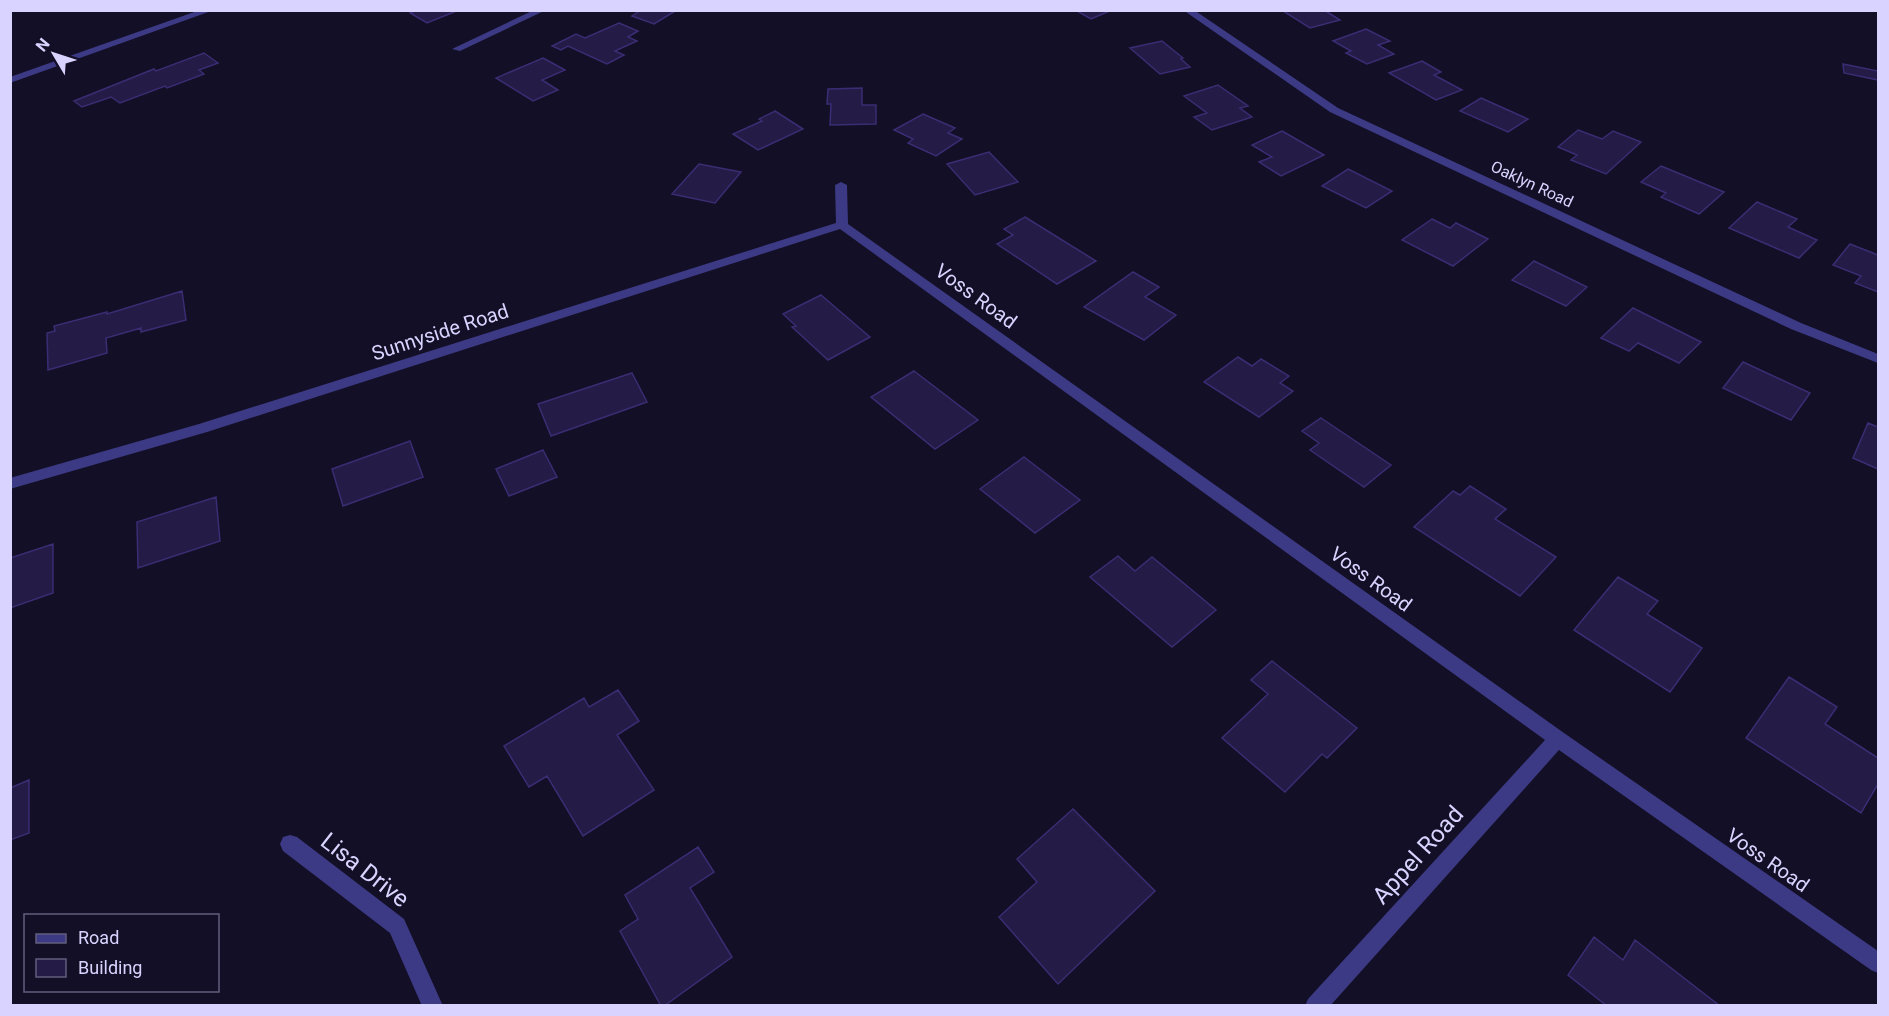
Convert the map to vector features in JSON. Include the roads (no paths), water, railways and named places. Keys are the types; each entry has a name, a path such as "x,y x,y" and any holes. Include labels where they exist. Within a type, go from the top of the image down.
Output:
{"street":[{"path":"10,80 210,10"},
{"path":"457,49 542,10"},
{"name":"Oaklyn Road","path":"1187,10 1334,110 1796,326 1878,359"},
{"path":"841,185 842,225"},
{"name":"Sunnyside Road","path":"10,484 202,428 842,225"},
{"name":"Voss Road","path":"842,225 1558,739 1878,963"},
{"name":"Appel Road","path":"1315,1005 1558,739"},
{"name":"Lisa Drive","path":"290,844 397,926 433,1005"}]}
